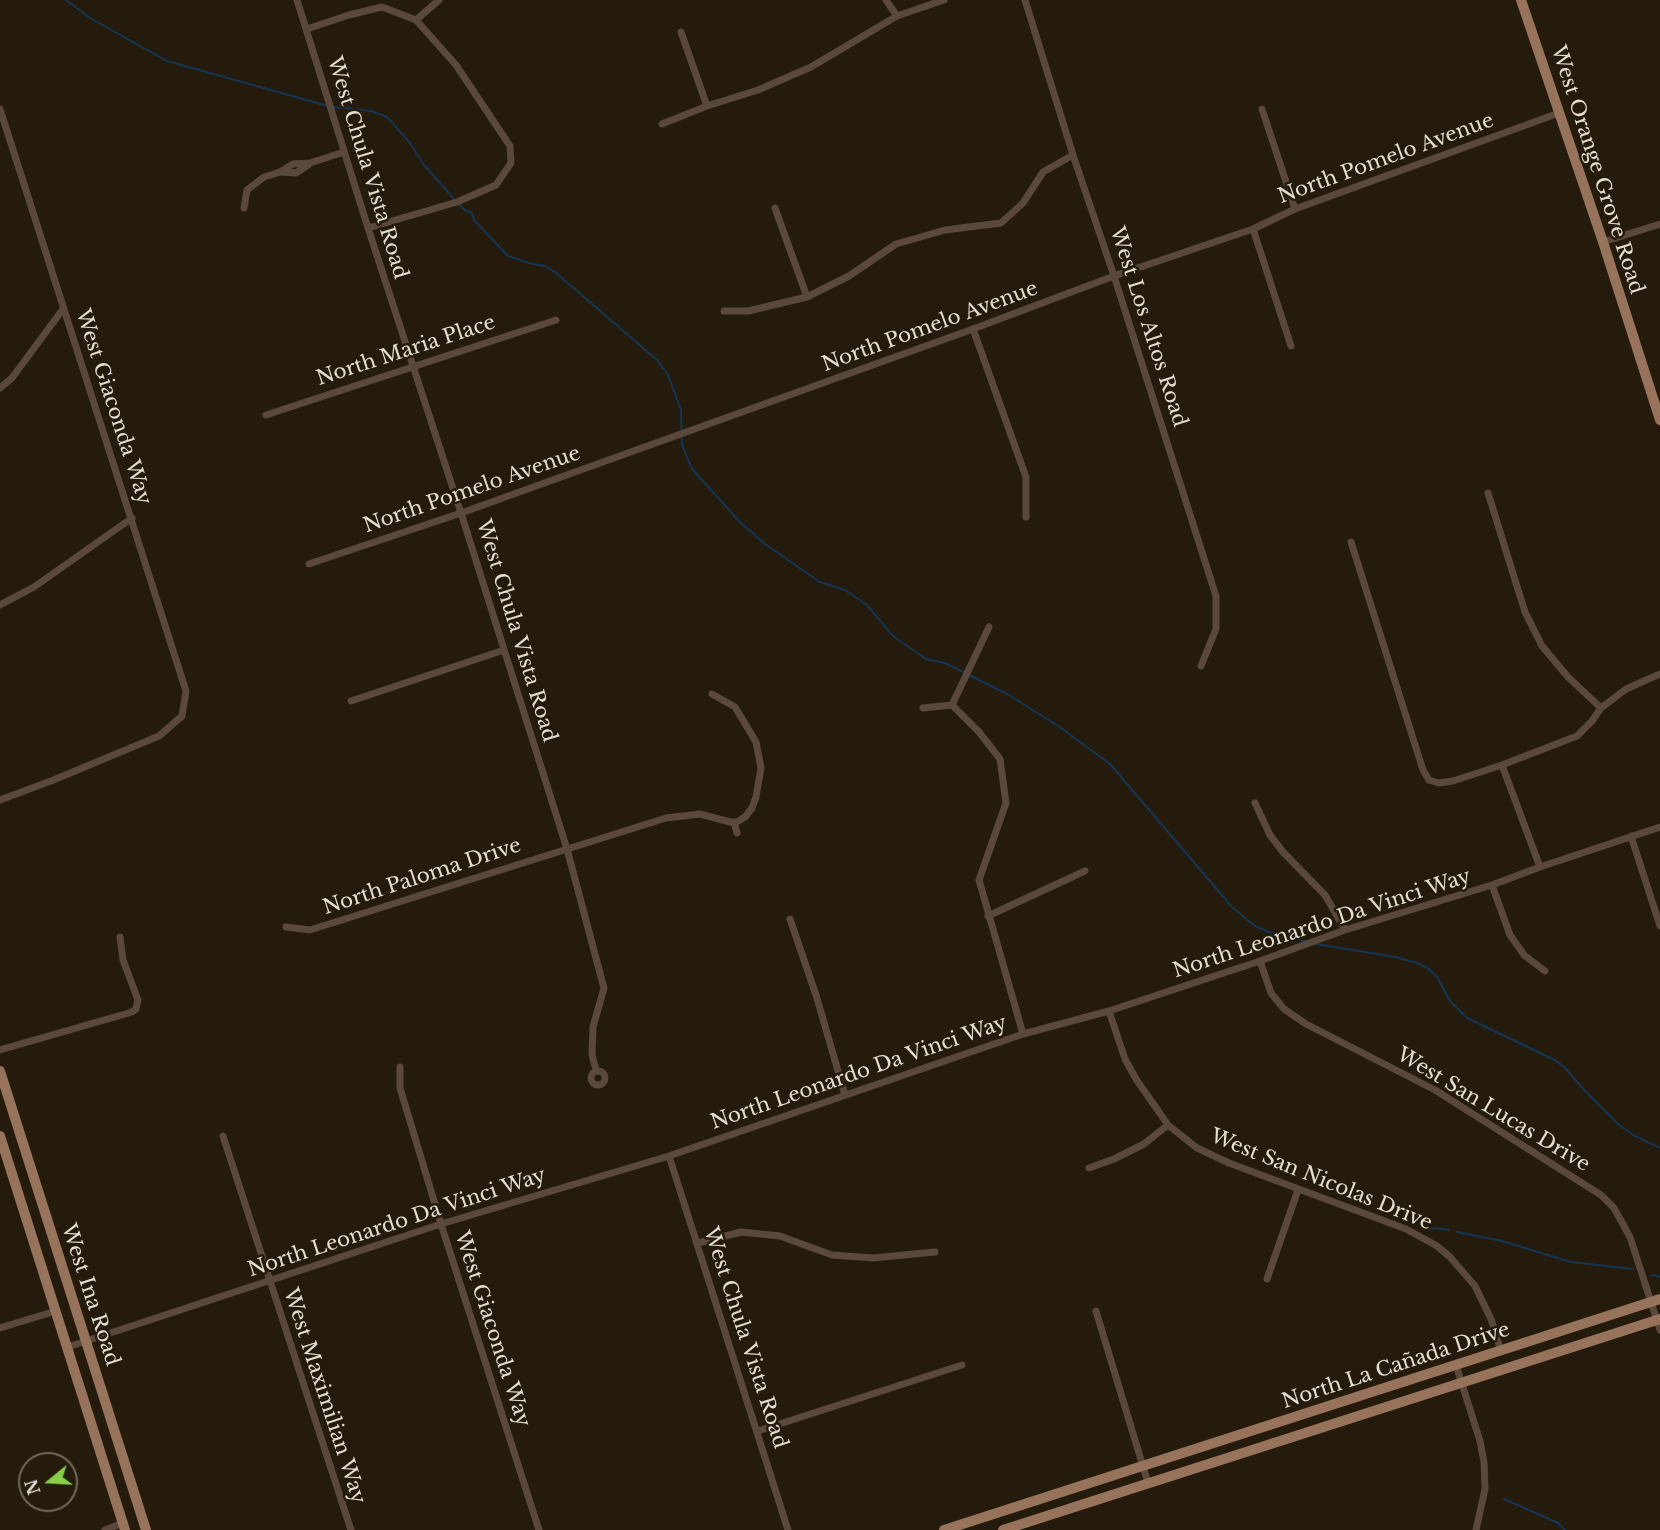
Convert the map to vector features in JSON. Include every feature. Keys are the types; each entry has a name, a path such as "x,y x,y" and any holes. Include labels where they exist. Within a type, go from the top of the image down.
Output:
{"main road":[{"name":"West Orange Grove Road","path":"1521,0 1603,242 1660,420"},
{"name":"West Ina Road","path":"0,1071 146,1530"},
{"name":"West Ina Road","path":"0,1136 124,1526"},
{"name":"North La Cañada Drive","path":"944,1530 1656,1301"},
{"name":"North La Cañada Drive","path":"1003,1530 1020,1527 1148,1483 1462,1382 1659,1323"}],"street":[{"name":"West Chula Vista Road","path":"297,0 567,849 604,988 593,1027 592,1055 596,1070"},
{"path":"416,20 439,0"},
{"path":"886,0 897,15"},
{"path":"662,124 707,106 758,90 811,67 897,15 944,0"},
{"name":"West Los Altos Road","path":"1025,0 1216,596 1216,629 1201,666"},
{"path":"306,28 382,7 416,20 456,65 510,146 511,163 496,185 457,202 368,228"},
{"path":"681,32 707,106"},
{"name":"West Giaconda Way","path":"0,109 186,691 182,716 159,736 0,800"},
{"path":"1262,109 1295,209"},
{"name":"North Pomelo Avenue","path":"309,564 461,513 974,329 1114,276 1253,229 1295,209 1559,113"},
{"path":"244,208 247,190 264,177 280,172 296,173 310,163 344,152"},
{"path":"724,311 748,311 807,297 849,276 896,244 945,230 1001,223 1023,202 1043,172 1073,155"},
{"path":"775,208 807,297"},
{"path":"1603,242 1660,224"},
{"path":"1253,229 1291,346"},
{"path":"0,388 12,378 63,309"},
{"name":"North Maria Place","path":"266,415 556,320"},
{"path":"974,329 1026,477 1026,517"},
{"path":"1488,493 1525,612 1542,646 1568,677 1601,708"},
{"path":"0,605 34,587 132,518"},
{"path":"1351,542 1428,783 1442,783 1502,765 1577,736 1601,708 1626,689 1660,674"},
{"path":"952,705 989,627"},
{"path":"351,701 504,650"},
{"path":"712,694 735,707 756,742 760,768 756,796 752,808 745,817 734,822 737,833"},
{"path":"923,708 952,705"},
{"path":"952,705 979,732 1000,759 1006,803 979,880 1023,1034"},
{"path":"1502,765 1539,867"},
{"path":"1255,803 1270,835 1283,852 1325,895 1345,930"},
{"name":"North Paloma Drive","path":"286,927 310,930 666,818 700,814 734,822"},
{"name":"North Leonardo Da Vinci Way","path":"68,1347 441,1224 669,1156 1023,1034 1109,1011 1345,930 1492,885 1660,826"},
{"path":"1631,836 1660,926"},
{"path":"988,916 1085,871"},
{"path":"1492,885 1510,935 1524,955 1545,971"},
{"path":"790,919 816,994 845,1095"},
{"path":"0,1050 136,1009 138,1000 123,960 120,937"},
{"name":"West San Lucas Drive","path":"1260,961 1271,993 1284,1009 1306,1024 1435,1090 1601,1196 1614,1208 1630,1237 1656,1301 1659,1323"},
{"name":"West San Nicolas Drive","path":"1109,1011 1125,1059 1168,1125 1197,1148 1229,1163 1406,1229 1437,1246 1450,1257 1474,1286 1491,1319 1501,1351"},
{"name":"West Giaconda Way","path":"400,1067 400,1088 539,1530"},
{"path":"1089,1168 1114,1160 1144,1144 1168,1125"},
{"name":"West Maximilian Way","path":"223,1136 351,1530"},
{"name":"West Chula Vista Road","path":"669,1156 788,1530"},
{"path":"1267,1279 1298,1190"},
{"path":"698,1243 741,1232 780,1236 832,1255 873,1258 935,1252"},
{"path":"0,1328 56,1311"},
{"path":"1096,1311 1148,1483"},
{"path":"758,1431 962,1365"},
{"path":"1456,1365 1480,1441 1484,1462 1485,1489 1476,1530"},
{"path":"105,1530 124,1526"}],"waterway":[{"path":"66,0 90,18 167,61 328,106"},
{"path":"334,107 371,111 387,117 455,200"},
{"path":"459,204 472,213 474,220 508,256 545,266 555,272 657,360 668,375 681,410 682,445 692,469 740,522 765,544 820,582 845,590 867,605 893,636 926,659 945,663 1009,695 1061,728 1110,764 1232,907 1255,926 1278,936 1308,942"},
{"path":"1316,944 1395,957 1429,969 1437,977 1450,1001 1467,1018 1555,1060 1618,1124 1633,1135 1660,1148"},
{"path":"1426,1230 1436,1228 1449,1230"},
{"path":"1457,1232 1502,1241 1571,1262 1633,1269"},
{"path":"1652,1275 1660,1277"},
{"path":"1504,1499 1558,1523 1565,1530"}]}
